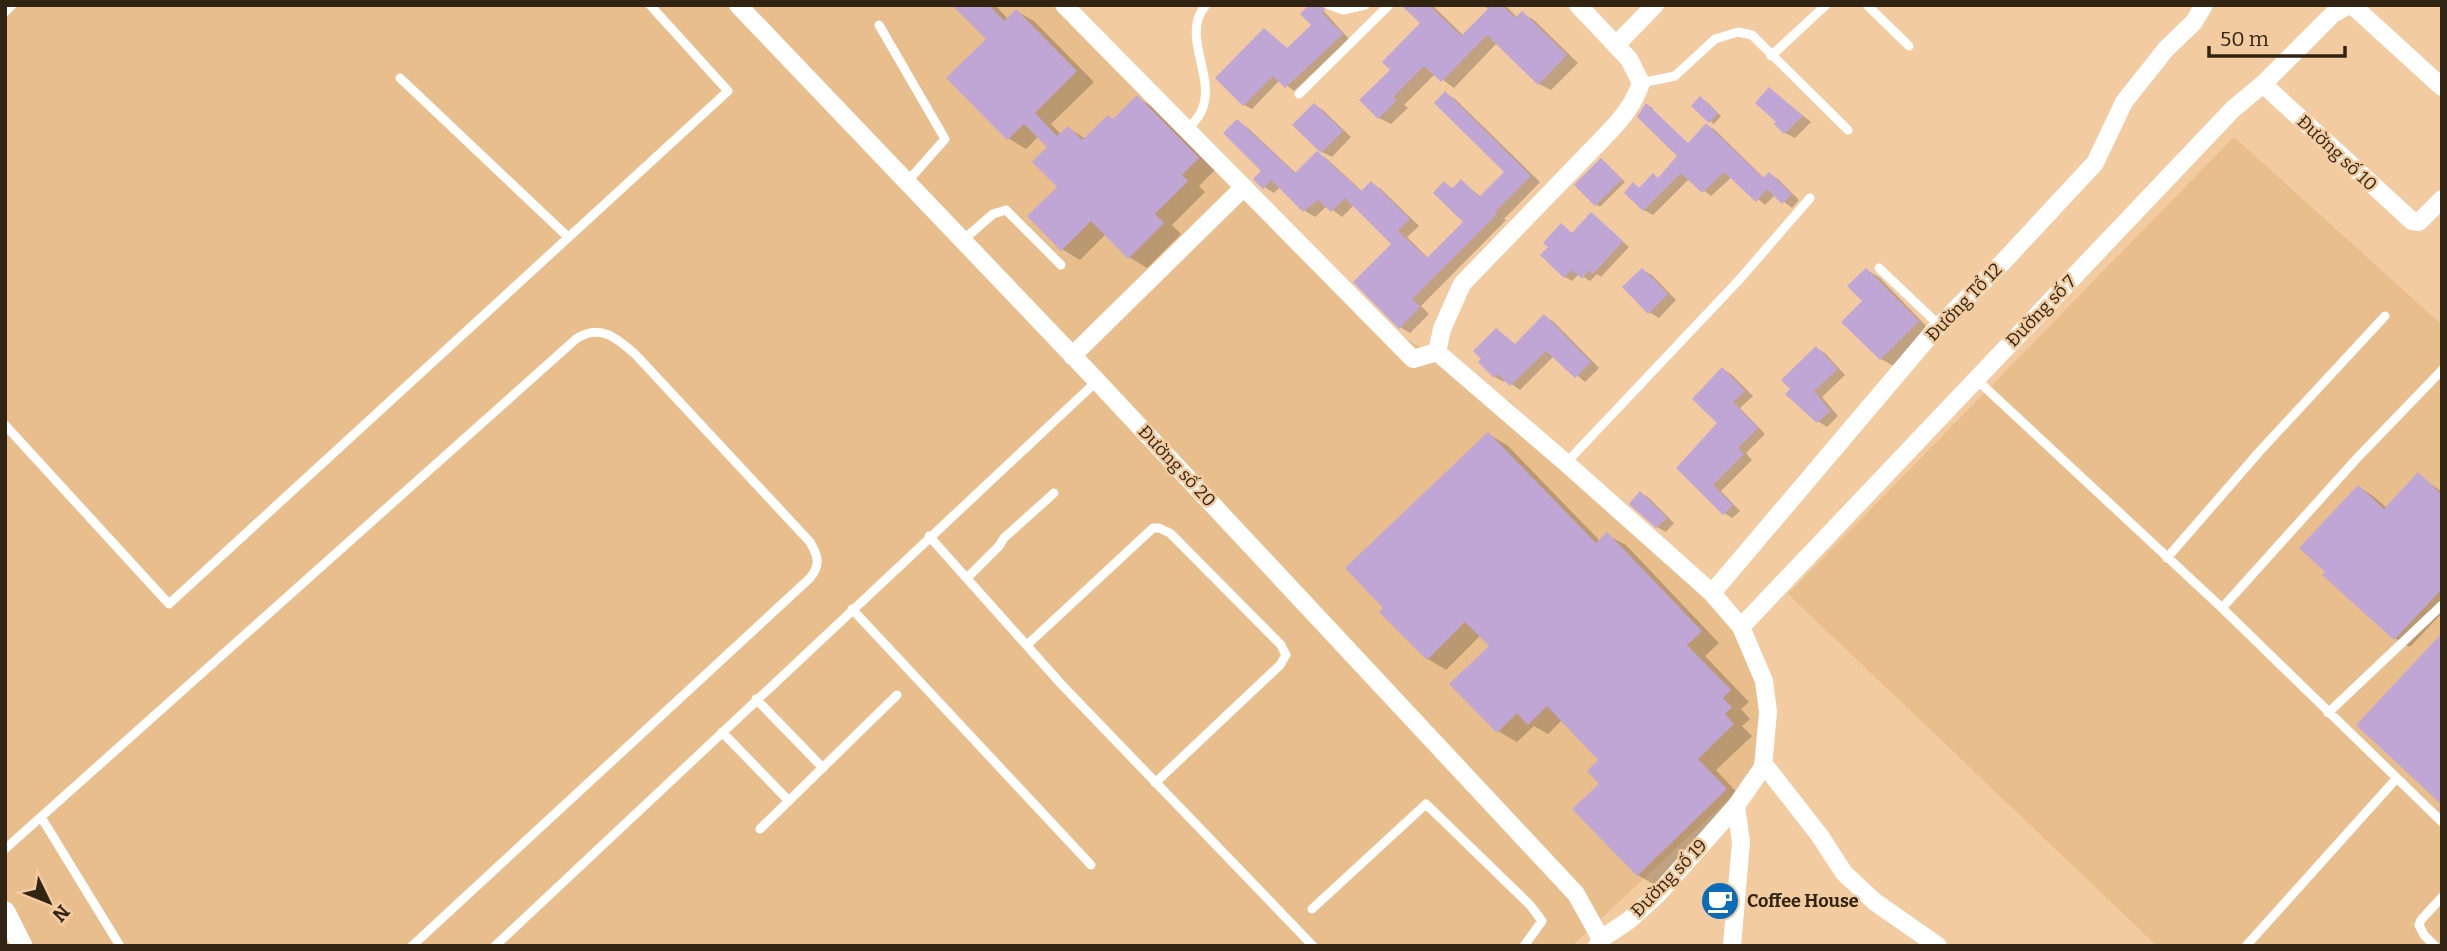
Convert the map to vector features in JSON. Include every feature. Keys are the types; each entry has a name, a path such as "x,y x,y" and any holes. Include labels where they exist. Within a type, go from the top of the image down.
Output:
{"street":[{"name":"Đường số 20","path":"738,5 1097,381 1576,894 1599,942"},
{"path":"1064,5 1413,359 1437,352"},
{"path":"1437,352 1442,330 1462,284 1627,113 1636,98 1641,83 1629,59 1578,5"},
{"path":"1616,45 1655,5"},
{"name":"Đường Tổ 12","path":"1712,593 1940,326 2095,163 2123,102 2166,48 2194,22 2204,5"},
{"path":"2350,5 2442,87"},
{"name":"Đường số 7","path":"1741,627 2233,109 2263,84 2333,14 2350,5"},
{"name":"Đường số 10","path":"2263,84 2412,221 2419,222 2442,199"},
{"path":"1073,356 1244,187"},
{"path":"1437,352 1712,593 1741,627 1764,681 1768,712 1763,763 1820,836 1844,873 1875,902 1938,946"},
{"name":"Đường số 19","path":"1599,942 1657,895 1736,806 1763,763"},
{"path":"1732,946 1741,842 1736,806"},
{"path":"5,912 22,946"}],"lane":[{"path":"5,12 12,5"},
{"path":"5,425 169,604 728,91 650,5"},
{"path":"1187,130 1197,119 1204,103 1205,86 1195,28 1206,5"},
{"path":"1329,5 1343,10 1365,5"},
{"path":"1299,94 1389,5"},
{"path":"1771,56 1826,5"},
{"path":"1867,5 1909,46"},
{"path":"879,25 945,139 907,182"},
{"path":"1641,83 1675,76 1715,39 1738,32 1752,35 1848,130"},
{"path":"400,78 568,237"},
{"path":"1566,463 1739,280 1810,198"},
{"path":"963,240 993,214 1006,209 1061,265"},
{"path":"1878,268 1940,326"},
{"path":"2167,558 2259,452 2385,316"},
{"path":"5,849 576,339 586,333 607,335 636,355 810,542 818,562 810,578 412,946"},
{"path":"2222,608 2359,456 2442,370"},
{"path":"1976,379 2222,608 2442,822"},
{"path":"495,946 1097,381"},
{"path":"967,578 1004,538 1054,493"},
{"path":"1027,645 1153,528 1158,527 1170,533 1281,645 1286,654 1280,665 1155,783"},
{"path":"929,536 1155,783 1313,946"},
{"path":"2328,712 2442,605"},
{"path":"852,609 1091,864"},
{"path":"760,829 897,695"},
{"path":"756,699 823,768"},
{"path":"722,732 789,801"},
{"path":"2246,946 2396,779"},
{"path":"1312,909 1426,804 1530,905 1542,921 1524,946"},
{"path":"41,817 120,946"},
{"path":"2435,946 2419,925 2442,897"}],"shaded area":[{"path":"5,5 1054,5 1387,327 1511,402 1733,629 1758,674 1763,715 1757,772 1572,946 5,946"},
{"path":"2234,137 2442,325 2442,946 2157,946 1788,594"}],"building":[{"path":"952,5 989,5 1004,21 1016,9 1077,71 1035,113 1057,136 1068,126 1082,140 1108,115 1113,119 1137,95 1199,158 1182,175 1188,181 1155,214 1164,223 1128,259 1091,221 1061,251 1027,216 1057,187 1032,162 1047,147 1024,124 1007,140 946,78 986,39"},
{"path":"1309,5 1322,5 1325,10 1322,13 1343,34 1285,88 1273,76 1243,106 1215,78 1264,28 1287,48 1311,25 1300,14"},
{"path":"1401,5 1429,5 1461,36 1492,5 1502,5 1515,18 1522,11 1567,55 1538,85 1487,35 1441,82 1424,66 1393,97 1397,100 1378,119 1359,100 1390,70 1382,62 1420,23"},
{"path":"1769,87 1803,116 1784,134 1774,124 1776,122 1755,103"},
{"path":"1445,91 1531,176 1412,299 1420,307 1399,329 1353,282 1391,244 1345,198 1331,212 1318,200 1303,212 1271,180 1263,189 1253,179 1261,171 1223,133 1237,119 1295,173 1317,151 1361,191 1371,181 1410,219 1398,231 1427,258 1463,222 1433,193 1444,181 1452,189 1461,179 1479,197 1504,172 1434,103"},
{"path":"1700,96 1718,113 1709,123 1691,106"},
{"path":"1314,103 1343,131 1321,153 1292,125"},
{"path":"1646,103 1688,143 1706,123 1763,178 1769,172 1792,194 1782,204 1767,189 1756,202 1724,172 1702,193 1681,173 1643,211 1624,193 1633,182 1639,188 1653,173 1658,178 1677,156 1637,117"},
{"path":"1601,158 1622,179 1595,206 1574,185"},
{"path":"1591,212 1623,241 1593,274 1589,270 1582,279 1572,270 1564,278 1540,255 1548,247 1543,243 1561,223 1572,233"},
{"path":"1642,268 1668,294 1648,314 1622,287"},
{"path":"1866,268 1919,321 1880,360 1841,322 1862,301 1847,286"},
{"path":"1544,314 1591,362 1575,378 1546,351 1510,386 1498,374 1494,378 1478,362 1481,359 1473,351 1496,328 1515,344"},
{"path":"1816,346 1838,369 1814,391 1830,411 1817,423 1785,394 1790,389 1781,380"},
{"path":"1722,367 1745,391 1733,402 1758,428 1738,448 1744,454 1713,485 1733,505 1723,515 1676,468 1717,423 1692,399"},
{"path":"1488,432 1596,543 1607,532 1702,631 1687,645 1731,690 1723,698 1732,707 1725,714 1734,724 1698,759 1727,789 1637,876 1572,809 1599,784 1587,771 1598,760 1547,706 1528,725 1517,713 1497,733 1449,684 1489,646 1465,622 1427,660 1379,612 1383,608 1345,568"},
{"path":"2418,472 2442,495 2442,589 2394,640 2322,575 2325,572 2299,548 2358,485 2384,509"},
{"path":"1640,491 1667,518 1656,528 1629,504"},
{"path":"2442,633 2442,805 2356,725"}],"place":[{"name":"Coffee House","path":"1720,901"}]}
